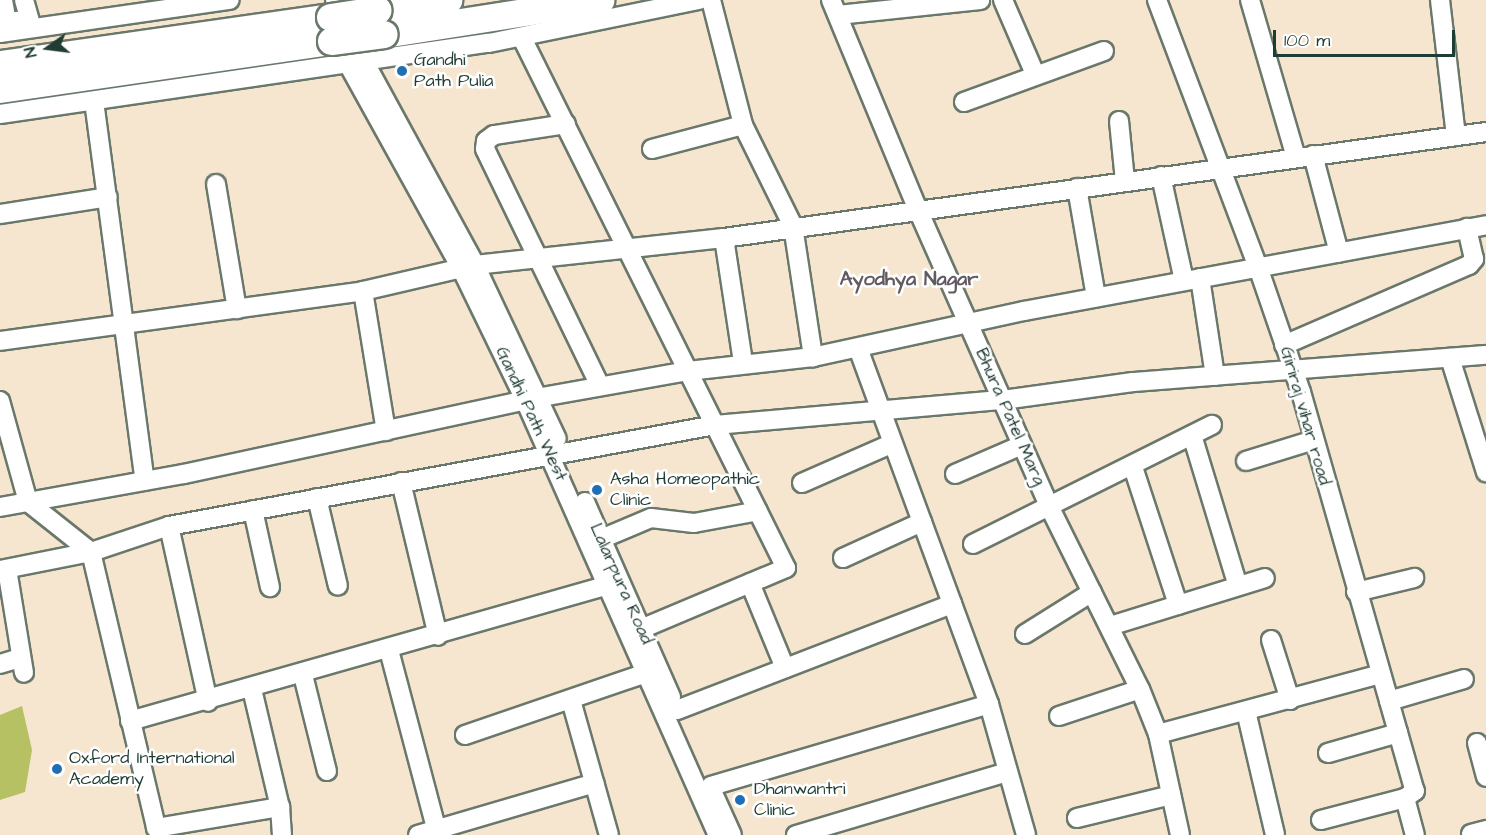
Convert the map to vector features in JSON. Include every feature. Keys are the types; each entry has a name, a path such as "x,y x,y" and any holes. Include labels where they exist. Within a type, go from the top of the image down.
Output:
{"highway":[{"path":"380,22 448,0"},
{"path":"0,64 336,15 380,22 600,0"},
{"path":"0,89 336,15"}],"street":[{"path":"3,0 7,22 31,24"},
{"path":"24,0 31,24"},
{"path":"0,33 31,24 230,0"},
{"path":"0,114 522,38 699,0"},
{"path":"711,0 743,124 793,226 813,357"},
{"path":"835,8 980,0"},
{"path":"1003,0 1035,74"},
{"name":"Giriraj vihar road","path":"1157,0 1258,267 1294,370 1415,791 1405,798 1415,835"},
{"path":"1250,0 1339,253"},
{"path":"1440,0 1456,136"},
{"name":"Bhura Patel Marg","path":"835,8 918,210 1050,508 1140,689 1158,734 1180,835"},
{"path":"336,15 356,62 468,267 493,302 532,398"},
{"path":"522,38 786,568 641,629"},
{"path":"964,102 1035,74 1104,51"},
{"path":"94,101 145,481"},
{"path":"1119,121 1125,181"},
{"path":"566,124 494,135 486,141 485,149 600,386"},
{"path":"652,149 743,124"},
{"path":"0,341 363,291 468,267 537,257 626,246 724,238 793,226 1486,132"},
{"path":"1161,176 1192,279 1215,376"},
{"path":"216,184 237,309"},
{"path":"1077,188 1096,297"},
{"path":"0,214 108,197"},
{"path":"0,507 145,481 532,398 743,362 813,357 968,322 1486,225"},
{"path":"1284,345 1469,265 1474,260 1467,228"},
{"path":"724,238 743,362"},
{"name":"Gandhi Path West","path":"468,267 558,456 614,584 646,672 721,833"},
{"path":"363,291 386,431"},
{"path":"858,348 989,704 1026,835"},
{"path":"0,664 22,666 4,569 91,552 169,526 401,482 558,456 715,425 1002,400 1133,382 1486,355"},
{"path":"1450,358 1483,451 1486,472"},
{"path":"0,401 28,502 91,552 156,828 280,807"},
{"path":"973,544 1133,467 1212,425"},
{"path":"1192,435 1238,586"},
{"path":"1246,461 1314,440"},
{"path":"802,483 893,444"},
{"path":"955,474 1023,445"},
{"name":"Lalarpura Road","path":"558,456 601,539 614,584 641,629 711,786 721,833"},
{"path":"1133,467 1178,604"},
{"path":"401,482 438,636"},
{"path":"317,498 338,586"},
{"path":"254,510 270,587"},
{"path":"601,539 651,518 694,523 758,511"},
{"path":"843,558 922,522"},
{"path":"169,526 208,702"},
{"path":"1110,626 1265,578"},
{"path":"1356,592 1414,578"},
{"path":"750,583 785,668"},
{"path":"130,721 208,702 614,584"},
{"path":"1025,634 1092,592"},
{"path":"676,710 952,604"},
{"path":"1271,640 1290,700"},
{"path":"389,650 448,829"},
{"path":"465,735 572,700 646,672"},
{"path":"1158,734 1380,674"},
{"path":"303,675 327,771"},
{"path":"1389,701 1464,679"},
{"path":"252,689 280,807 282,835"},
{"path":"1059,716 1140,689"},
{"path":"572,700 609,835"},
{"path":"711,786 989,704"},
{"path":"1246,711 1275,835"},
{"path":"1328,753 1398,733"},
{"path":"1477,743 1486,777"},
{"path":"796,835 1008,772"},
{"path":"418,835 448,829 595,783"},
{"path":"1077,818 1171,795"},
{"path":"1321,820 1405,798"},
{"path":"1471,834 1486,830"}],"green space":[{"path":"22,706 32,750 25,792 0,800 0,715"}],"place":[{"name":"Gandhi Path Pulia","path":"402,71"},
{"name":"Asha Homeopathic Clinic","path":"597,490"},
{"name":"Oxford International Academy","path":"57,769"},
{"name":"Dhanwantri Clinic","path":"740,800"}],"district":[{"name":"Ayodhya Nagar","path":"909,279"}]}
